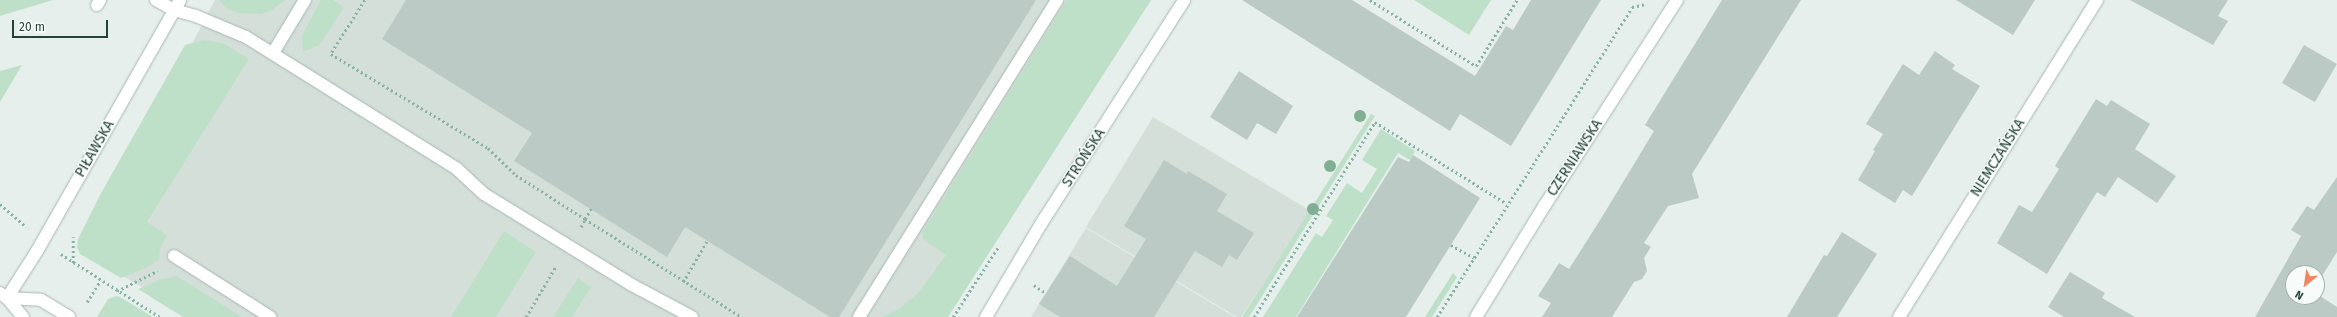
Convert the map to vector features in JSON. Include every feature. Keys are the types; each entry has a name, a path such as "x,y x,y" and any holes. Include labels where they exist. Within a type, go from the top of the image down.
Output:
{"street":[{"path":"156,0 177,5 196,16 246,37 457,169 484,194 632,286 692,317"},
{"path":"273,53 305,0"},
{"path":"859,317 1057,0"},
{"name":"STROŃSKA","path":"986,317 1041,225 1184,0"},
{"name":"CZERNIAWSKA","path":"1476,317 1545,205 1677,0"},
{"name":"NIEMCZAŃSKA","path":"1899,317 2097,0"},
{"name":"PIŁAWSKA","path":"4,295 37,251 177,5"},
{"path":"174,256 270,317"},
{"path":"4,295 23,317"},
{"path":"4,295 41,300 69,317"}],"path":[{"path":"365,0 331,54 488,148 516,175 683,282 742,317"},
{"path":"1370,0 1476,66 1517,0"},
{"path":"1438,317 1507,204 1632,7 1645,5 1648,0"},
{"path":"1254,317 1375,122 1507,204"},
{"path":"580,229 591,210"},
{"path":"683,282 707,241"},
{"path":"1451,245 1474,258"},
{"path":"116,291 165,267 174,256"},
{"path":"526,317 558,264"},
{"path":"83,309 100,281 160,317"},
{"path":"1034,285 1046,293"}],"shaded area":[{"path":"215,0 1151,0 947,317 193,317 82,252"},
{"path":"1153,117 1311,211 1241,317 1237,317 1086,227"},
{"path":"1086,228 1235,317 1031,317"}],"green space":[{"path":"0,0 53,0 0,16"},
{"path":"219,0 285,0 272,10 261,14 238,13 226,8"},
{"path":"321,0 333,0 344,7 322,42 317,46 303,52 302,35"},
{"path":"1067,0 1151,0 948,317 882,317 899,309 918,293 946,255 923,239 922,233"},
{"path":"1414,0 1491,0 1469,35"},
{"path":"204,40 223,43 249,59 147,222 167,235 160,248 159,259 150,266 121,278 80,254 77,247 78,239 100,195 185,45"},
{"path":"22,65 0,102 0,71"},
{"path":"1371,114 1375,116 1249,317 1242,317"},
{"path":"1381,129 1415,151 1410,160 1398,153 1296,317 1263,317 1316,233 1322,237 1333,220 1326,216 1347,183 1362,193 1377,169 1362,160"},
{"path":"504,231 536,252 496,317 451,317"},
{"path":"1453,273 1457,277 1432,317 1425,317"},
{"path":"177,276 242,317 183,317 138,289 161,279"},
{"path":"578,278 591,287 572,317 553,317"},
{"path":"116,296 153,317 97,317 108,299"}],"building":[{"path":"406,0 1036,0 839,317 830,317 685,227 667,257 514,161 532,133 382,39"},
{"path":"1242,0 1352,0 1475,76 1506,26 1513,30 1531,0 1601,0 1511,146 1460,114 1450,131"},
{"path":"1722,0 1801,0 1692,174 1699,198 1668,206 1644,243 1651,247 1644,258 1647,271 1642,279 1634,282 1612,317 1542,317 1551,303 1538,296 1559,263 1569,269 1602,217 1654,131 1645,125"},
{"path":"1956,0 2035,0 2013,35"},
{"path":"2130,0 2228,0 2218,16 2228,21 2213,45"},
{"path":"2304,45 2337,64 2315,102 2282,83"},
{"path":"1935,51 1955,65 1952,69 1980,86 1912,196 1903,190 1895,203 1858,180 1883,134 1866,124 1903,64 1919,75"},
{"path":"1239,71 1293,106 1276,134 1257,123 1247,140 1210,117"},
{"path":"2096,99 2107,106 2111,100 2150,124 2135,149 2176,176 2157,203 2118,177 2105,197 2097,192 2047,274 1997,243 2019,205 2032,212 2059,169 2055,166"},
{"path":"1413,155 1480,198 1406,317 1297,317 1398,157 1409,162"},
{"path":"1164,160 1187,174 1188,171 1227,194 1217,211 1254,233 1237,260 1229,255 1222,267 1195,251 1154,317 1060,317 1039,304 1070,256 1117,286 1146,239 1124,226"},
{"path":"2337,177 2337,252 2325,271 2325,265 2285,265 2285,305 2325,305 2325,299 2337,307 2337,317 2255,317 2301,236 2291,230 2307,206 2314,210"},
{"path":"1842,232 1877,254 1837,317 1787,317 1824,255 1827,256"},
{"path":"2070,272 2105,293 2102,298 2135,317 2064,317 2048,307"}]}
